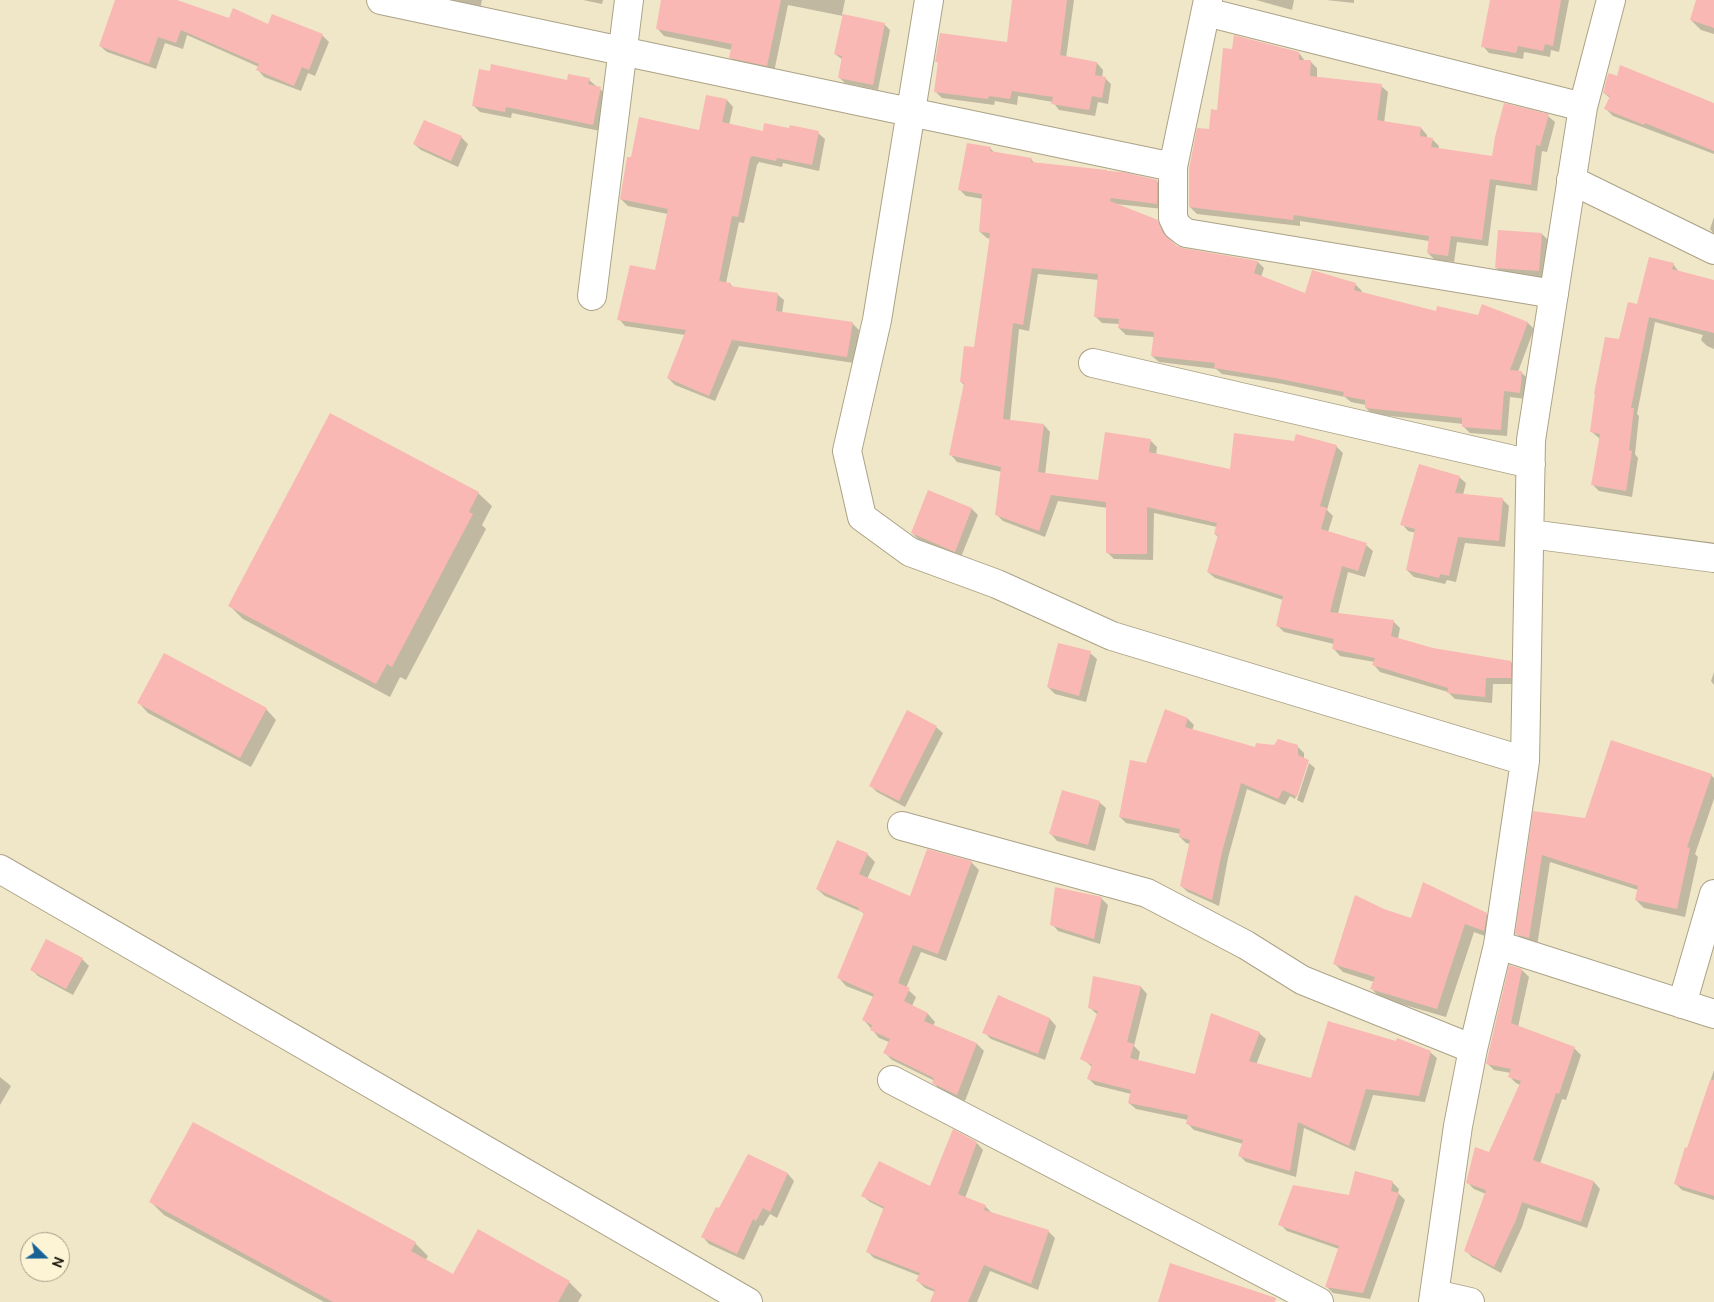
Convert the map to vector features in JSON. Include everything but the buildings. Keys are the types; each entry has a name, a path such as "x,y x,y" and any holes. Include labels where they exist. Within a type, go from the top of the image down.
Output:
{"street":[{"path":"381,0 622,53 911,111 1173,167"},
{"path":"592,296 629,0"},
{"path":"930,0 877,320 847,451 862,517 910,552 997,584 1112,636 1525,761"},
{"path":"1470,1302 1434,1298 1458,1126 1473,1049 1498,944 1525,761 1531,440 1583,107 1611,0"},
{"path":"1554,294 1186,233 1177,226 1174,218 1173,167 1207,6 1583,107"},
{"path":"1571,180 1714,250"},
{"path":"1093,363 1531,464"},
{"path":"1530,534 1714,558"},
{"path":"902,826 1147,893 1246,945 1302,980 1473,1049"},
{"path":"0,869 746,1301"},
{"path":"1682,1004 1714,894"},
{"path":"1498,944 1714,1014"},
{"path":"892,1080 1319,1302"}]}
